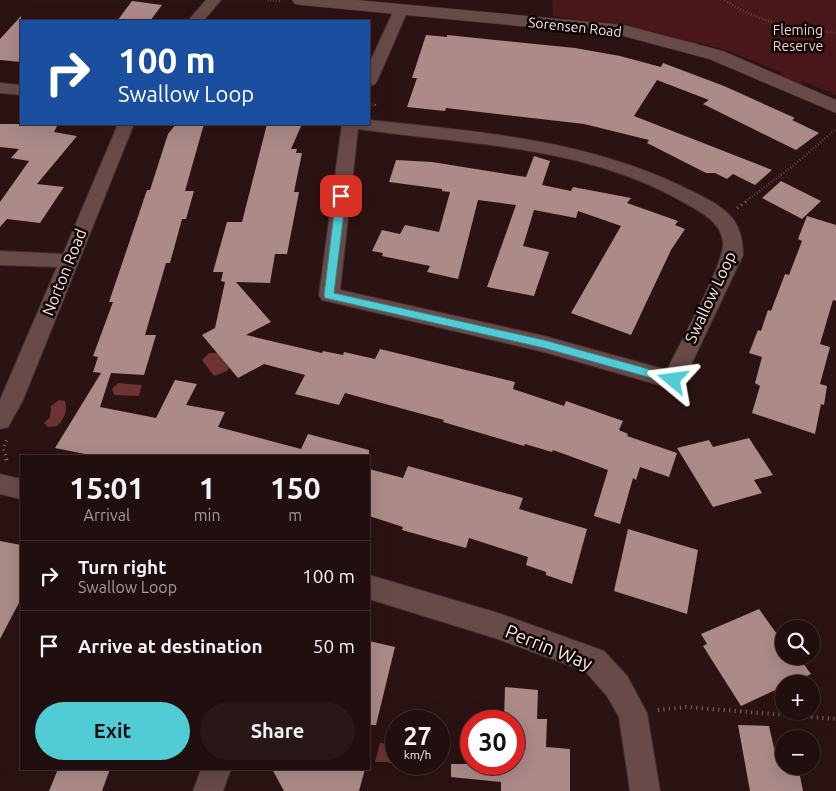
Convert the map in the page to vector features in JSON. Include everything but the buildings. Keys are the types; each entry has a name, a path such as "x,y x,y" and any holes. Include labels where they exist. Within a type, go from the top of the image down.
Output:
{"street":[{"path":"189,20 200,0"},
{"path":"197,20 214,0"},
{"name":"Sorensen Road","path":"300,0 624,31 716,55 836,107"},
{"path":"370,78 401,10"},
{"path":"0,88 20,90"},
{"name":"Norton Road","path":"0,420 12,400 126,125"},
{"name":"Swallow Loop","path":"350,125 329,295 544,344 673,380 733,255 734,241 731,230 722,218"},
{"path":"368,125 532,145 576,153 625,168 673,189 722,218"},
{"path":"0,258 68,261"},
{"path":"0,484 20,488"},
{"name":"Perrin Way","path":"370,586 498,626 594,661 617,686 633,713 645,791"},
{"path":"208,791 216,770"}],"path":[{"path":"725,0 760,18 789,26 836,33"},
{"path":"370,104 375,104 378,113"},
{"path":"722,218 794,165 836,129"},
{"path":"633,713 686,707 836,719"}],"green space":[{"name":"Fleming Reserve","path":"552,0 836,0 836,95 802,81 799,88 774,77 783,73 727,50 699,43 696,45 665,42 674,37 641,29 553,16"}],"shaded area":[{"path":"209,353 217,353 229,368 227,371 214,376 202,360"},
{"path":"118,383 142,385 139,396 114,395 112,389"},
{"path":"59,400 65,401 65,415 57,426 48,427 44,423 50,417 51,406"},
{"path":"380,743 385,744 385,762 375,762"}],"route":[{"path":"341,196 329,295 544,344 673,380"}]}
